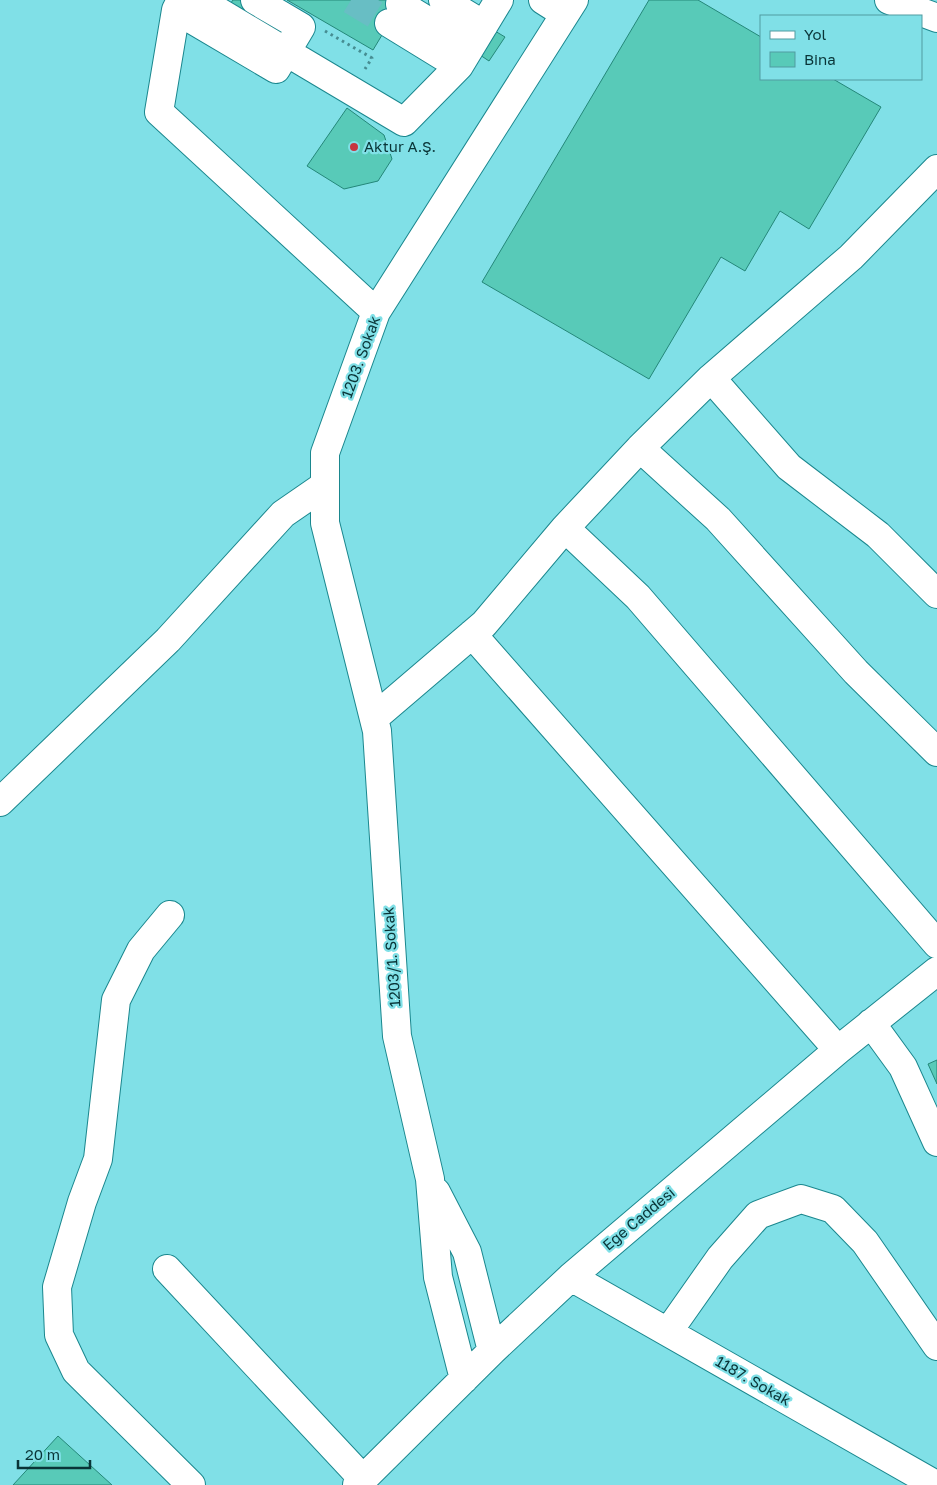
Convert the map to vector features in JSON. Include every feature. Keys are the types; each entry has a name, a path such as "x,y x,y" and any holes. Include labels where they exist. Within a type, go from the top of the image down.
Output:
{"street":[{"path":"216,0 295,44"},
{"path":"255,0 295,44 352,92 404,122 482,24"},
{"path":"443,0 482,24"},
{"path":"889,0 937,18"},
{"path":"295,44 185,3 159,112 376,312"},
{"name":"1203. Sokak","path":"376,724 325,522 325,453 376,312 561,5"},
{"path":"395,14 482,24"},
{"path":"376,724 484,624 565,528 640,448 711,378 851,257 937,170"},
{"path":"711,378 789,467 878,536 937,594"},
{"path":"640,448 718,519 856,672 937,752"},
{"path":"0,802 168,640 283,514 325,485"},
{"path":"565,528 638,597 937,944"},
{"path":"472,634 838,1050"},
{"name":"1203/1. Sokak","path":"376,724 397,1036 430,1179 438,1277 464,1379"},
{"path":"170,915 141,950 116,1000 98,1159 82,1202 58,1287 59,1335 76,1371 191,1485"},
{"name":"Ege Caddesi","path":"360,1482 492,1351 571,1277 838,1050 937,970"},
{"path":"871,1023 903,1067 937,1142"},
{"name":"1203/1. Sokak","path":"430,1179 466,1252 492,1351"},
{"path":"668,1332 720,1258 758,1215 801,1199 834,1209 865,1242 937,1346"},
{"path":"167,1269 360,1482"},
{"name":"1187. Sokak","path":"571,1277 936,1485"}],"path":[{"path":"295,44 372,58 352,92"}],"building":[{"path":"233,0 246,0 258,8 252,17 230,4"},
{"path":"287,0 403,0 373,50"},
{"path":"649,0 698,0 760,36 760,80 835,80 881,107 809,229 780,211 745,271 721,257 649,379 482,282"},
{"path":"495,31 505,37 489,61 480,55"},
{"name":"Aktur A.Ş.","path":"347,108 384,135 392,159 378,181 344,189 307,166"},
{"path":"937,1060 937,1084 928,1064"},
{"path":"58,1436 112,1485 13,1485"}],"tunnel":[{"path":"351,0 389,23"}],"place":[{"name":"Aktur A.Ş.","path":"354,147"}]}
